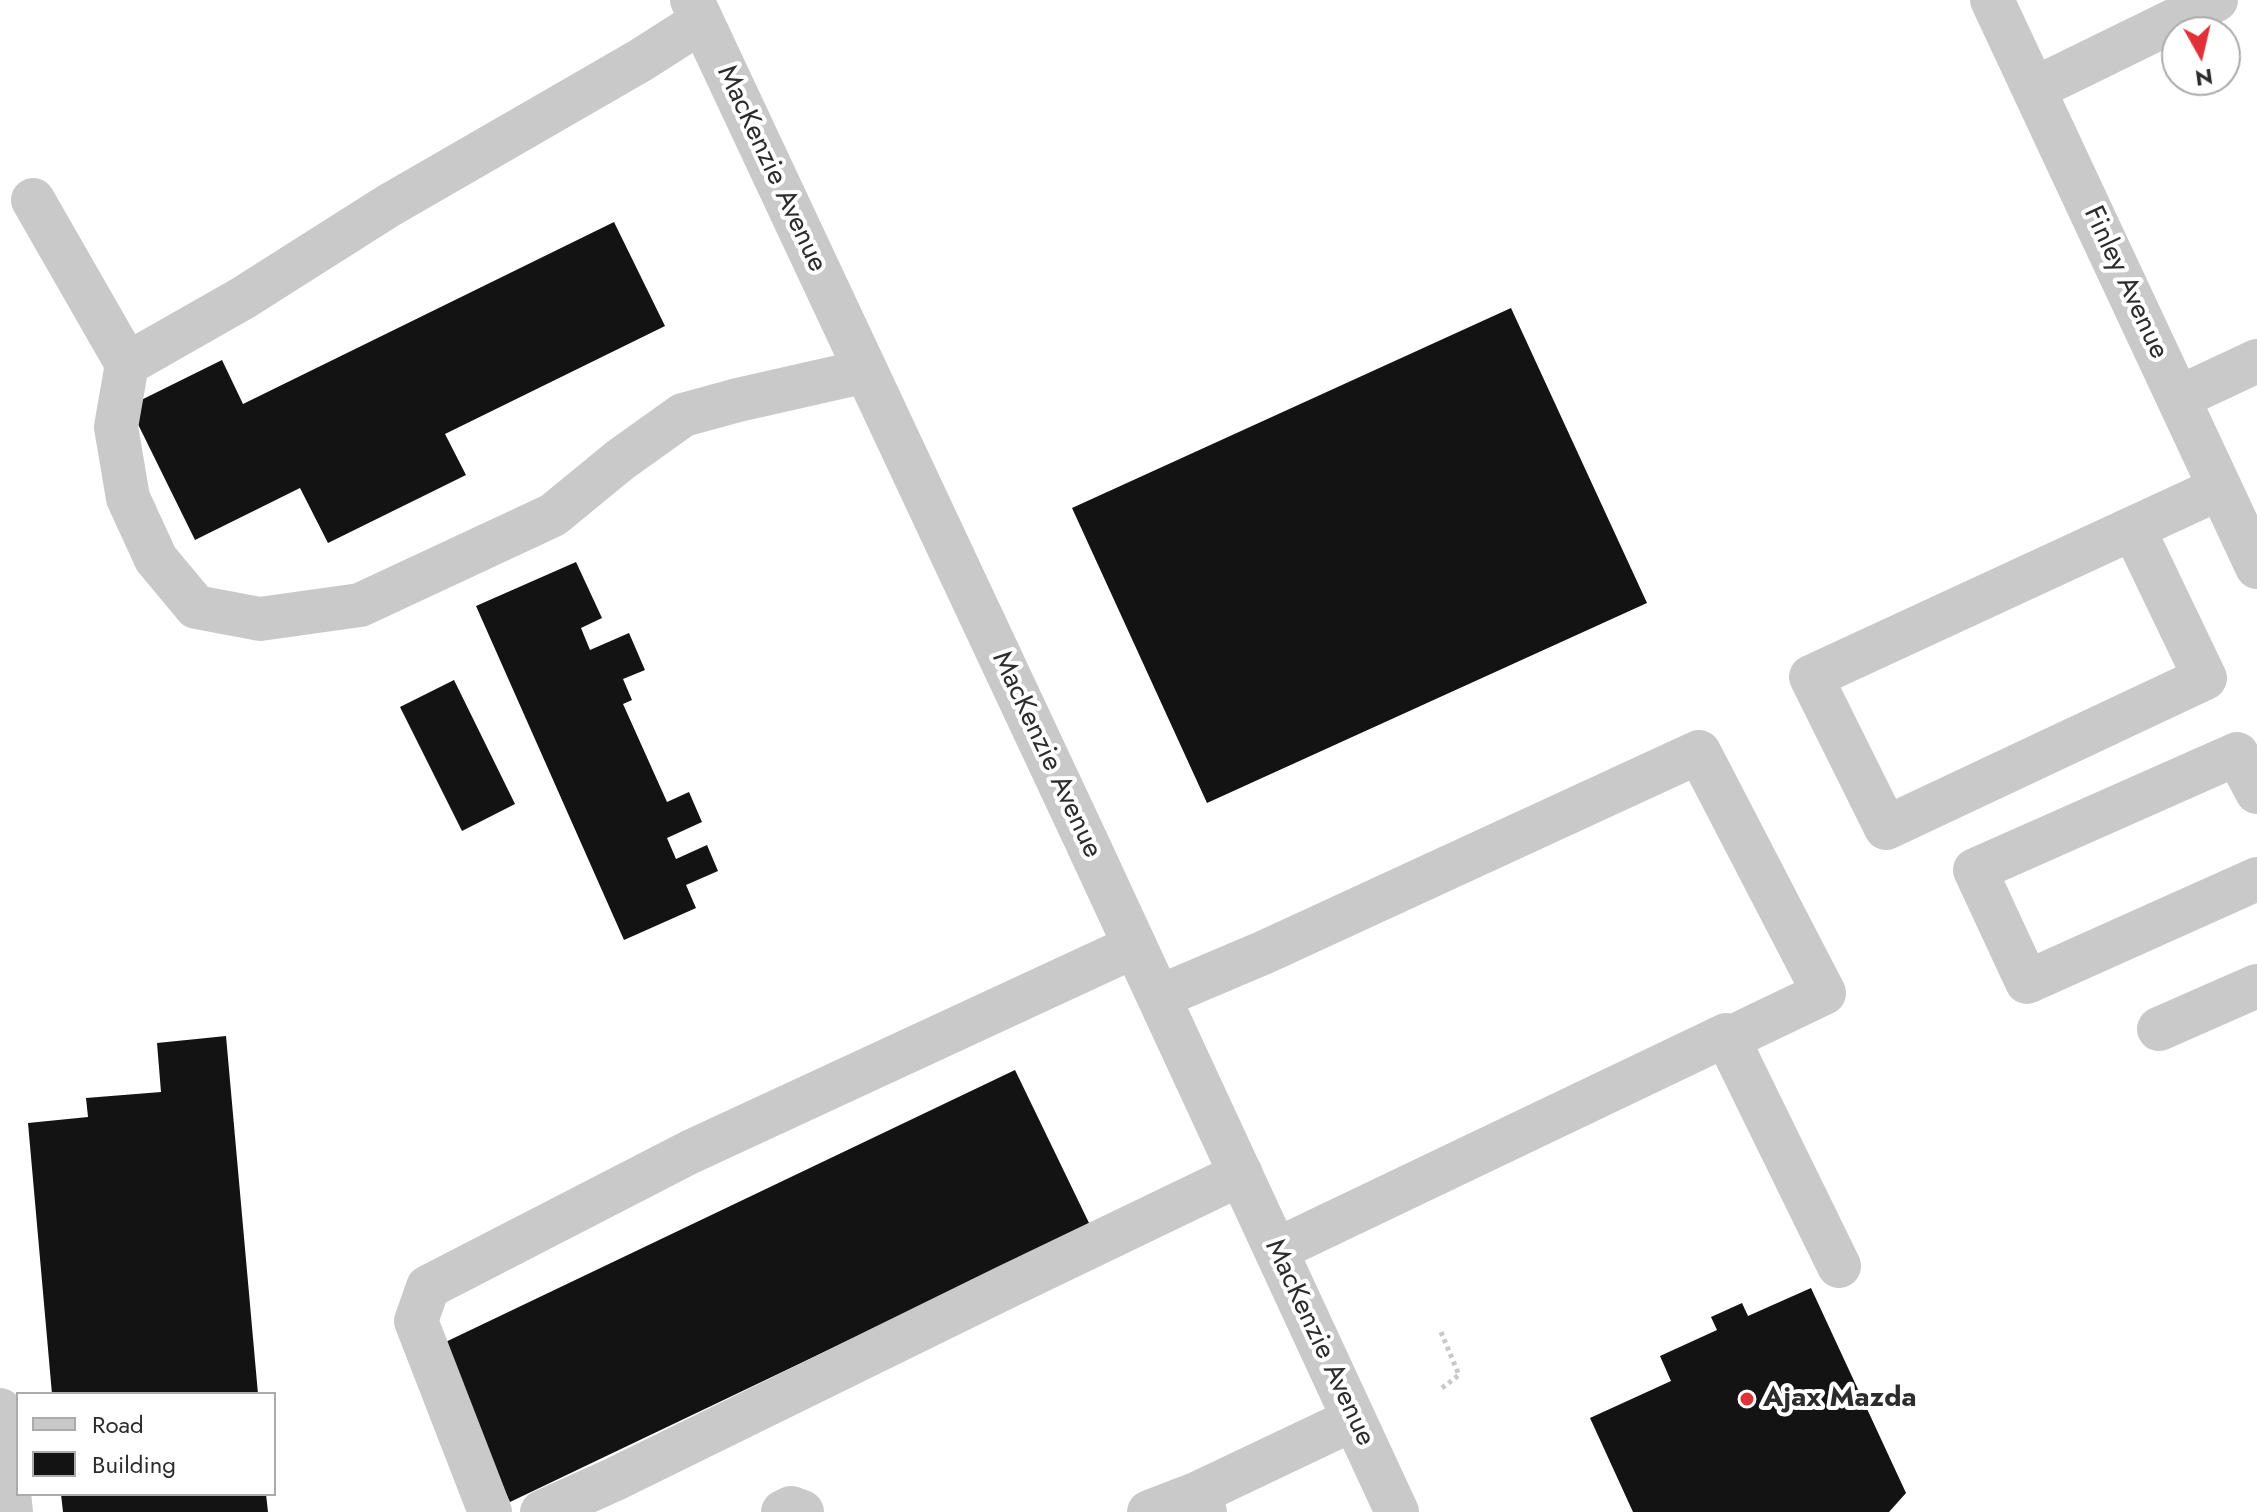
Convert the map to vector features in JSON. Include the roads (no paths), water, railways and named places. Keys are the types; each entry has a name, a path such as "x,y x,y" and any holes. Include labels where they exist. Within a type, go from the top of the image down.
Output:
{"street":[{"name":"Finley Avenue","path":"1992,0 2257,567"},
{"path":"2034,89 2216,0"},
{"path":"127,364 243,298 388,206 641,60 697,11"},
{"name":"MacKenzie Avenue","path":"697,11 1397,1512"},
{"path":"33,200 127,364 116,427 128,498 156,559 196,607 260,619 360,605 553,515 620,460 683,415 866,371"},
{"path":"2178,398 2257,361"},
{"path":"2133,528 2205,678 1886,828 1811,677 2133,528 2220,488"},
{"path":"1159,997 1265,952 1699,752 1824,993 1728,1039"},
{"path":"2257,792 2237,754 1975,870 2027,982 2257,879"},
{"path":"490,1512 416,1321 428,1287 690,1152 1135,946"},
{"path":"2159,1029 2257,986"},
{"path":"1276,1250 1726,1035 1839,1266"},
{"path":"542,1512 1241,1174"},
{"path":"0,1410 11,1512"},
{"path":"1149,1512 1200,1503 1354,1419"},
{"path":"783,1512 791,1508 802,1512"}],"place":[{"name":"Ajax Mazda","path":"1747,1399"}]}
